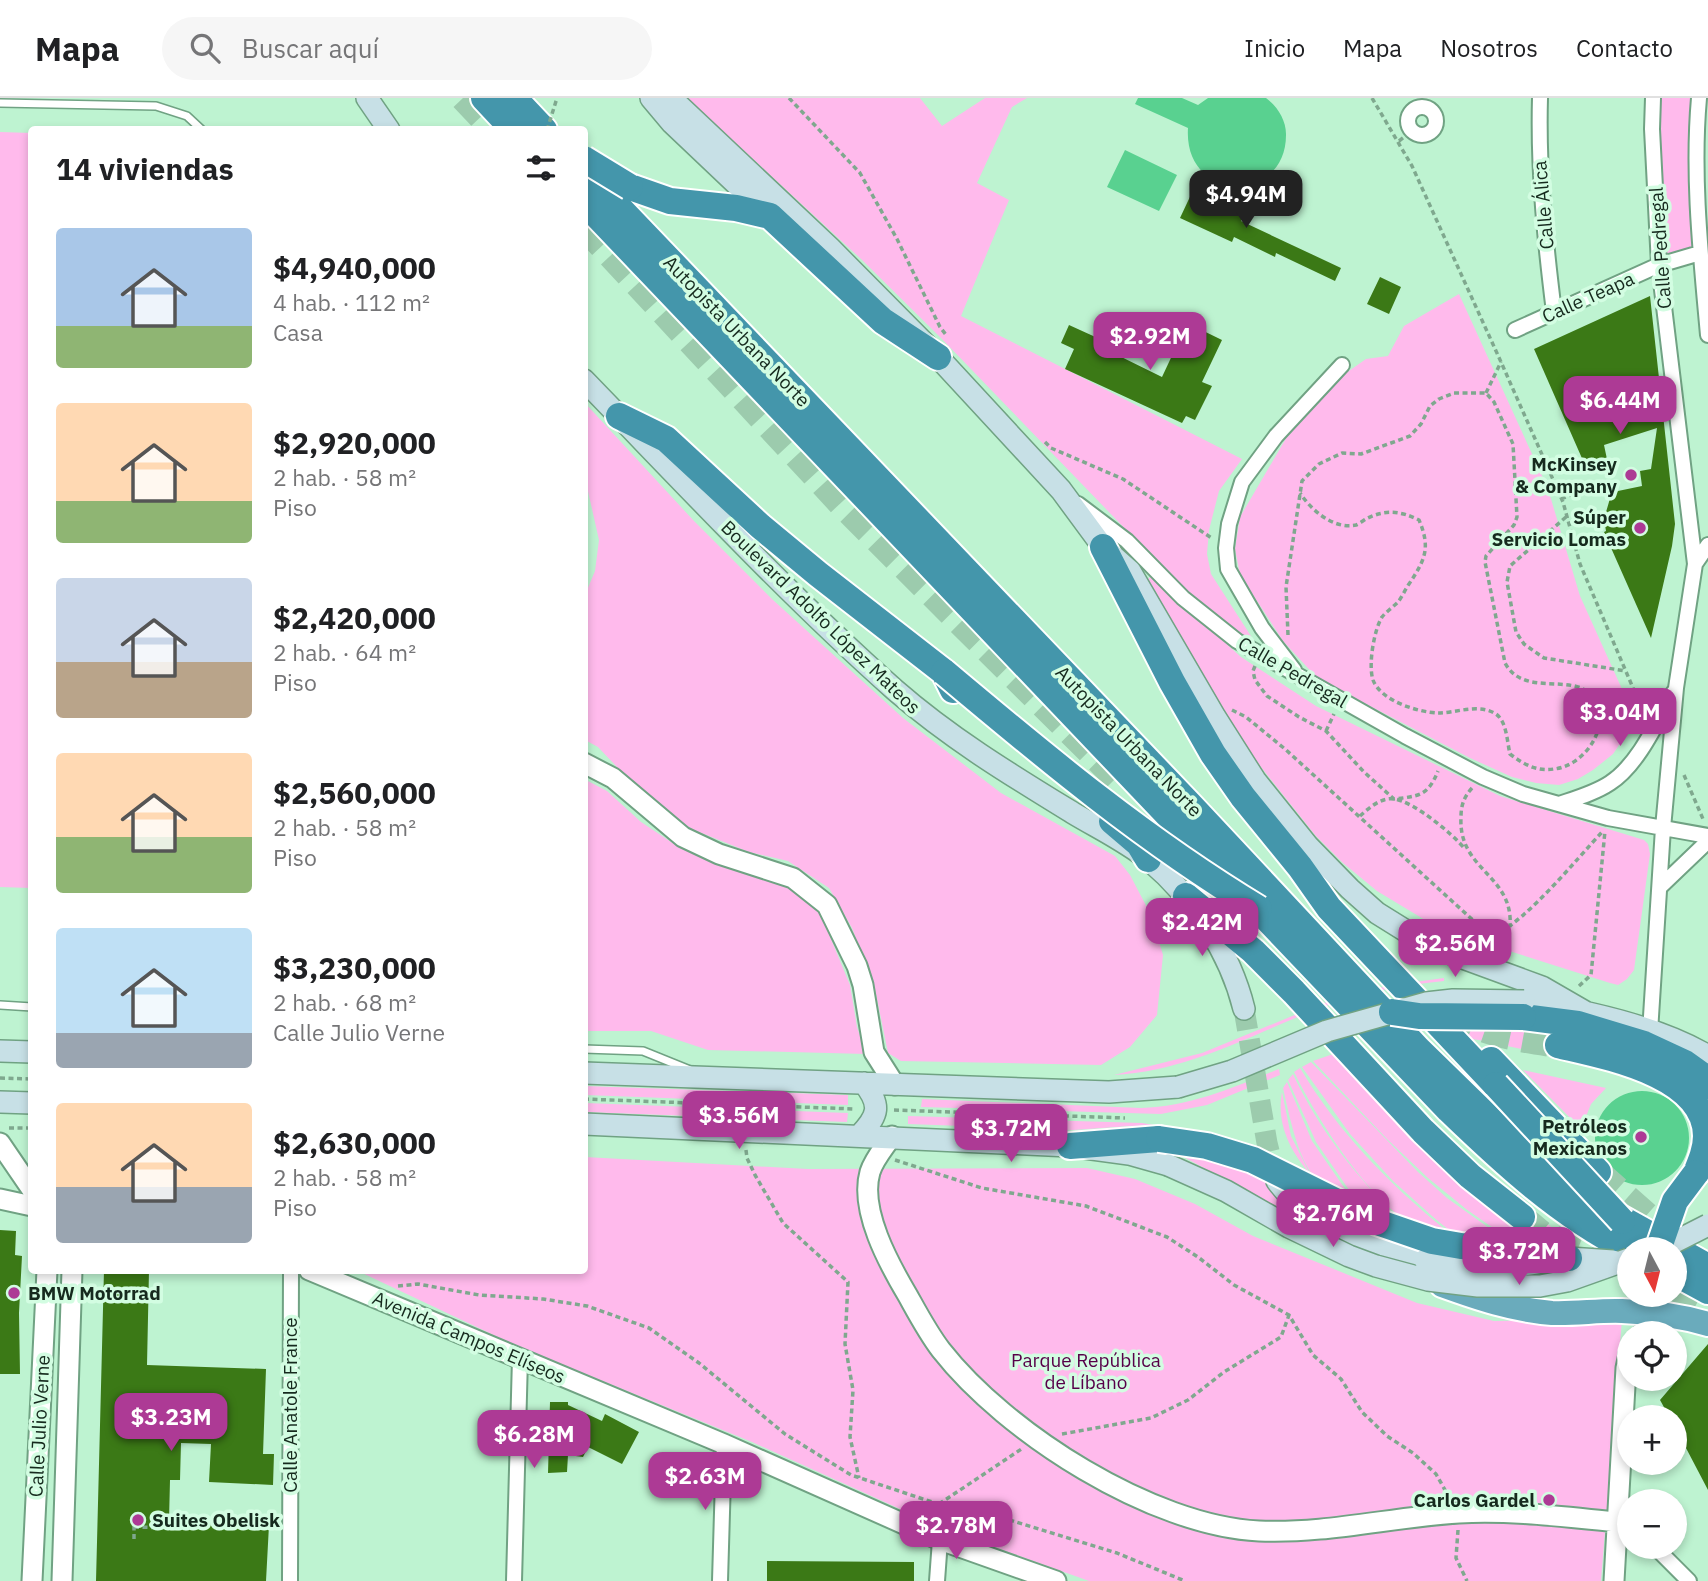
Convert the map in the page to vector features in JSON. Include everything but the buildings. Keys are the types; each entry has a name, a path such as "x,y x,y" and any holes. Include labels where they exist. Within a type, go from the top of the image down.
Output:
{"highway":[{"path":"484,98 510,126"},
{"path":"514,98 542,126"},
{"path":"588,161 630,187 649,195 688,204 736,208 770,216 883,321 943,347"},
{"name":"Autopista Urbana Norte","path":"588,176 1192,807 1419,1049 1498,1127 1546,1170 1622,1221 1708,1267"},
{"name":"Autopista Urbana Norte","path":"588,206 1449,1110 1518,1175 1617,1250"},
{"path":"619,416 666,439 704,476 818,574 944,672 1052,763 1172,854 1259,909"},
{"path":"1103,547 1154,649 1213,754 1243,797 1300,867 1329,908 1622,1221"},
{"path":"944,672 950,687 962,700 1131,837 1144,850 1148,859"},
{"path":"1011,741 1052,763"},
{"path":"1300,867 1336,897 1381,941 1598,1172"},
{"path":"1186,896 1253,951 1423,1131 1470,1176 1522,1217"},
{"path":"1392,1012 1419,1016 1522,1017 1578,1024 1621,1036 1685,1063 1699,1073 1699,1107 1706,1136 1704,1151 1696,1173 1675,1201 1663,1237"},
{"path":"1558,1045 1650,1072 1681,1089 1700,1092"},
{"path":"1069,1146 1159,1139 1207,1146 1253,1160 1377,1222 1432,1241 1569,1258"},
{"path":"1427,1270 1499,1304 1526,1310 1575,1313 1622,1311 1670,1316 1708,1324"},
{"path":"1687,1280 1708,1291"}],"main road":[{"path":"367,98 386,126"},
{"path":"651,98 672,123 770,216"},
{"path":"671,98 830,248 943,347 1103,547 1130,571 1210,709 1255,780 1328,868 1377,913 1430,946 1542,987 1587,1013"},
{"name":"Boulevard Adolfo López Mateos","path":"588,384 731,532 858,656 930,719 992,762 1148,859 1186,896 1230,965 1244,1009"},
{"path":"588,1073 1109,1092 1156,1090 1206,1080 1327,1031 1426,1003 1453,1000 1524,1002 1587,1013 1650,1031 1708,1056"},
{"path":"0,1051 28,1052"},
{"path":"860,1135 872,1123 877,1110 874,1096 864,1083"},
{"path":"0,1101 28,1103"},
{"path":"588,1124 1069,1146 1129,1154 1168,1165 1226,1191 1289,1227 1376,1266 1427,1270 1465,1265 1504,1267 1569,1258 1617,1257"},
{"path":"1277,1181 1287,1194 1319,1218 1427,1270 1478,1286 1540,1286 1567,1281 1617,1261"},
{"path":"1684,1237 1708,1225"}],"street":[{"name":"Calle Álica","path":"1540,98 1538,155 1553,312"},
{"name":"Calle Pedregal","path":"1650,1031 1663,828 1676,688 1695,564 1659,265 1652,129 1653,98"},
{"name":"Calle Pedregal","path":"1699,98 1696,129 1700,253 1708,335"},
{"path":"1425,102 1433,111 1435,127 1429,133 1420,134 1412,131 1410,114 1425,102"},
{"name":"Calle Teapa","path":"1515,330 1659,265 1700,253"},
{"path":"1299,677 1262,628 1228,569 1228,524 1242,482 1276,436 1342,365"},
{"name":"Calle Pedregal","path":"1060,490 1128,541 1183,598 1237,641 1444,757 1523,794 1608,818 1707,833"},
{"path":"1695,564 1708,545"},
{"name":"Calle Pedregal","path":"1558,804 1586,796 1612,782 1636,756 1676,688"},
{"path":"590,767 623,786 683,837 719,854 793,878 827,905 858,966 874,1052 895,1085"},
{"path":"1660,887 1707,833"},
{"path":"892,1136 878,1155 869,1176 870,1205 881,1242 905,1292 940,1349 961,1373 1001,1410 1093,1474 1153,1506 1192,1520 1256,1531 1306,1531 1459,1513 1546,1515 1617,1525"},
{"path":"0,1143 28,1184"},
{"path":"0,1199 28,1205"},
{"name":"Calle Julio Verne","path":"32,1581 47,1274"},
{"name":"Calle Julio Verne","path":"62,1581 72,1274"},
{"name":"Calle Anatole France","path":"290,1581 291,1274"},
{"name":"Avenida Campos Elíseos","path":"319,1274 724,1444 940,1540 1056,1581"},
{"path":"1657,1321 1670,1316"},
{"path":"514,1581 520,1358"},
{"path":"1624,1489 1626,1391"},
{"path":"720,1581 724,1444"},
{"path":"937,1581 940,1540"},
{"path":"1614,1581 1618,1559"},
{"path":"1667,1559 1689,1581"}],"lane":[{"path":"0,103 156,106 187,116 198,126"},
{"path":"0,1005 28,1007"},
{"path":"588,1049 643,1051 707,1077"}],"path":[{"path":"547,126 557,98"},
{"path":"789,98 860,173 897,239 940,327 943,347"},
{"path":"1372,98 1399,141 1501,362 1561,499 1580,564 1645,716"},
{"path":"1399,141 1412,131"},
{"path":"1486,393 1501,362"},
{"path":"1289,664 1286,587 1300,493 1303,481 1320,464 1342,453 1361,454 1410,436 1421,424 1430,406 1439,399 1454,393 1486,393 1494,402 1511,437 1514,462 1517,517 1514,525 1486,556 1485,562 1505,663 1516,676 1531,682 1578,687 1589,693 1596,702 1600,716 1599,728 1595,740 1568,766 1553,770 1531,768 1510,754 1503,723 1496,715 1482,710 1435,713 1402,703 1379,689 1370,667 1376,634 1381,619 1400,600 1424,559 1426,537 1423,528 1419,520 1405,512 1384,511 1357,525 1342,524 1320,515 1300,493"},
{"path":"1043,440 1051,448 1124,479 1226,548"},
{"path":"1561,499 1590,487"},
{"path":"1567,516 1510,566 1507,582 1516,632 1524,644 1544,658 1626,671"},
{"path":"1261,655 1253,671 1258,687 1281,706 1326,731 1364,772 1394,799 1430,817 1449,831 1504,894 1511,916 1510,927"},
{"path":"1326,731 1341,700"},
{"path":"1210,709 1239,712 1360,816 1494,939 1510,927 1605,830 1591,975"},
{"path":"1360,816 1370,807 1385,800 1420,796 1428,790 1444,757"},
{"path":"1683,772 1707,833"},
{"path":"1466,850 1460,824 1461,807 1466,795 1483,777"},
{"path":"0,1078 28,1079"},
{"path":"588,1099 848,1109"},
{"path":"885,1110 1131,1118"},
{"path":"0,1128 28,1128"},
{"path":"745,1130 747,1158 783,1223 848,1282 845,1344 853,1390 850,1437 859,1478"},
{"path":"878,1155 982,1188 1086,1206 1167,1237 1199,1257 1234,1285 1289,1315 1313,1355 1341,1379 1362,1412 1387,1436 1413,1453 1436,1474 1459,1513 1456,1558 1467,1581"},
{"path":"394,1287 418,1284 479,1295 543,1299 587,1306 649,1328 699,1363 785,1434 851,1475 938,1504 1000,1517 1117,1553 1185,1581"},
{"path":"938,1504 1038,1438 1151,1418 1188,1400 1224,1372 1281,1337 1289,1315"},
{"path":"134,1514 134,1539"},
{"path":"134,1527 173,1528"}],"green space":[{"path":"687,98 920,98 942,126 985,98 1027,98 1012,107 977,183 1009,200 961,316 1242,459 1219,491 1209,530 1207,554 1211,574 1258,647 1196,600 861,259"},
{"path":"1656,98 1697,98 1698,251 1660,262"},
{"path":"0,132 28,133 28,888 0,887"},
{"path":"1459,294 1548,489 1580,596 1636,720 1613,754 1578,779 1559,785 1512,777 1318,679 1283,641 1240,575 1235,549 1240,517 1288,435 1329,385 1366,359 1388,356 1404,326"},
{"path":"588,406 694,521 773,600 903,718 1001,793 1115,856 1130,875 1151,915 1163,955 1157,1015 1130,1047 1101,1065 901,1061 888,1053 875,989 852,928 829,888 788,861 749,852 694,830 654,806 598,747 588,742 588,588 595,571 599,540 588,491"},
{"path":"1151,576 1241,657 1316,706 1500,796 1644,840 1648,844 1650,854 1634,970 1627,979 1618,985 1610,983 1440,929 1377,891 1343,863 1315,835 1232,726 1147,580"},
{"path":"588,781 607,791 641,822 680,848 730,868 782,881 819,910 850,985 857,1027 866,1054 708,1050 651,1031 588,1031"},
{"path":"1444,978 1444,981 1353,997 1195,1059 1142,1072 1114,1075 1202,1053 1355,993"},
{"path":"1499,1028 1558,1037 1554,1056 1479,1040 1432,1034 1432,1030"},
{"path":"1336,1053 1561,1234 1506,1237 1466,1209 1387,1139 1313,1061"},
{"path":"1311,1062 1418,1172 1447,1198 1503,1238 1450,1231 1393,1181 1350,1134 1302,1067"},
{"path":"1300,1068 1331,1114 1366,1156 1405,1195 1447,1231 1410,1223 1385,1204 1355,1169 1315,1110 1294,1072"},
{"path":"1279,1069 1280,1075 1207,1105 1161,1114 921,1107 922,1099 1159,1107 1212,1095"},
{"path":"1523,1070 1606,1088 1591,1104 1581,1129"},
{"path":"1293,1074 1314,1114 1340,1151 1399,1219 1356,1200 1316,1142 1288,1080"},
{"path":"1287,1082 1312,1141 1352,1199 1318,1179 1308,1169 1298,1147 1288,1109 1283,1088"},
{"path":"588,1086 848,1095 848,1105 588,1095"},
{"path":"1282,1092 1291,1136 1310,1174 1296,1156 1286,1136 1281,1115"},
{"path":"588,1103 848,1113 847,1122 588,1112"},
{"path":"908,1116 1142,1123 1203,1133 1297,1167 1302,1173 1158,1127 1073,1130 908,1124"},
{"path":"1169,1149 1262,1173 1294,1217"},
{"name":"Parque República de Líbano","path":"588,1157 808,1169 1087,1168 1135,1179 1195,1204 1253,1236 1417,1303 1494,1321 1622,1319 1617,1321 1617,1381 1601,1581 1089,1581 942,1528 752,1442 517,1346 364,1274 588,1274"}],"shaded area":[{"path":"1138,98 1182,98 1198,105 1208,98 1266,98 1283,119 1286,134 1282,157 1270,174 1254,183 1236,186 1217,182 1201,171 1191,153 1188,128 1135,104"},
{"path":"1125,150 1177,175 1159,211 1107,187"},
{"path":"1642,1091 1660,1095 1675,1105 1685,1120 1689,1138 1685,1156 1675,1171 1660,1181 1642,1185 1624,1181 1609,1171 1599,1156 1595,1138 1599,1120 1609,1105 1624,1095"}],"tunnel":[{"path":"463,98 489,126"},
{"path":"588,231 842,505 1116,778"},
{"path":"1244,1009 1267,1143 1276,1179"},
{"path":"1450,1013 1489,1031 1558,1045"},
{"path":"1598,1172 1665,1231"},
{"path":"1522,1217 1541,1233 1611,1261"},
{"path":"1687,1295 1708,1306"}],"place":[{"name":"McKinsey & Company","path":"1631,475"},
{"name":"Súper Servicio Lomas","path":"1640,528"},
{"name":"Petróleos Mexicanos","path":"1641,1137"},
{"name":"BMW Motorrad","path":"14,1293"},
{"name":"Carlos Gardel","path":"1549,1500"},
{"name":"Suites Obelisk","path":"138,1520"}]}
